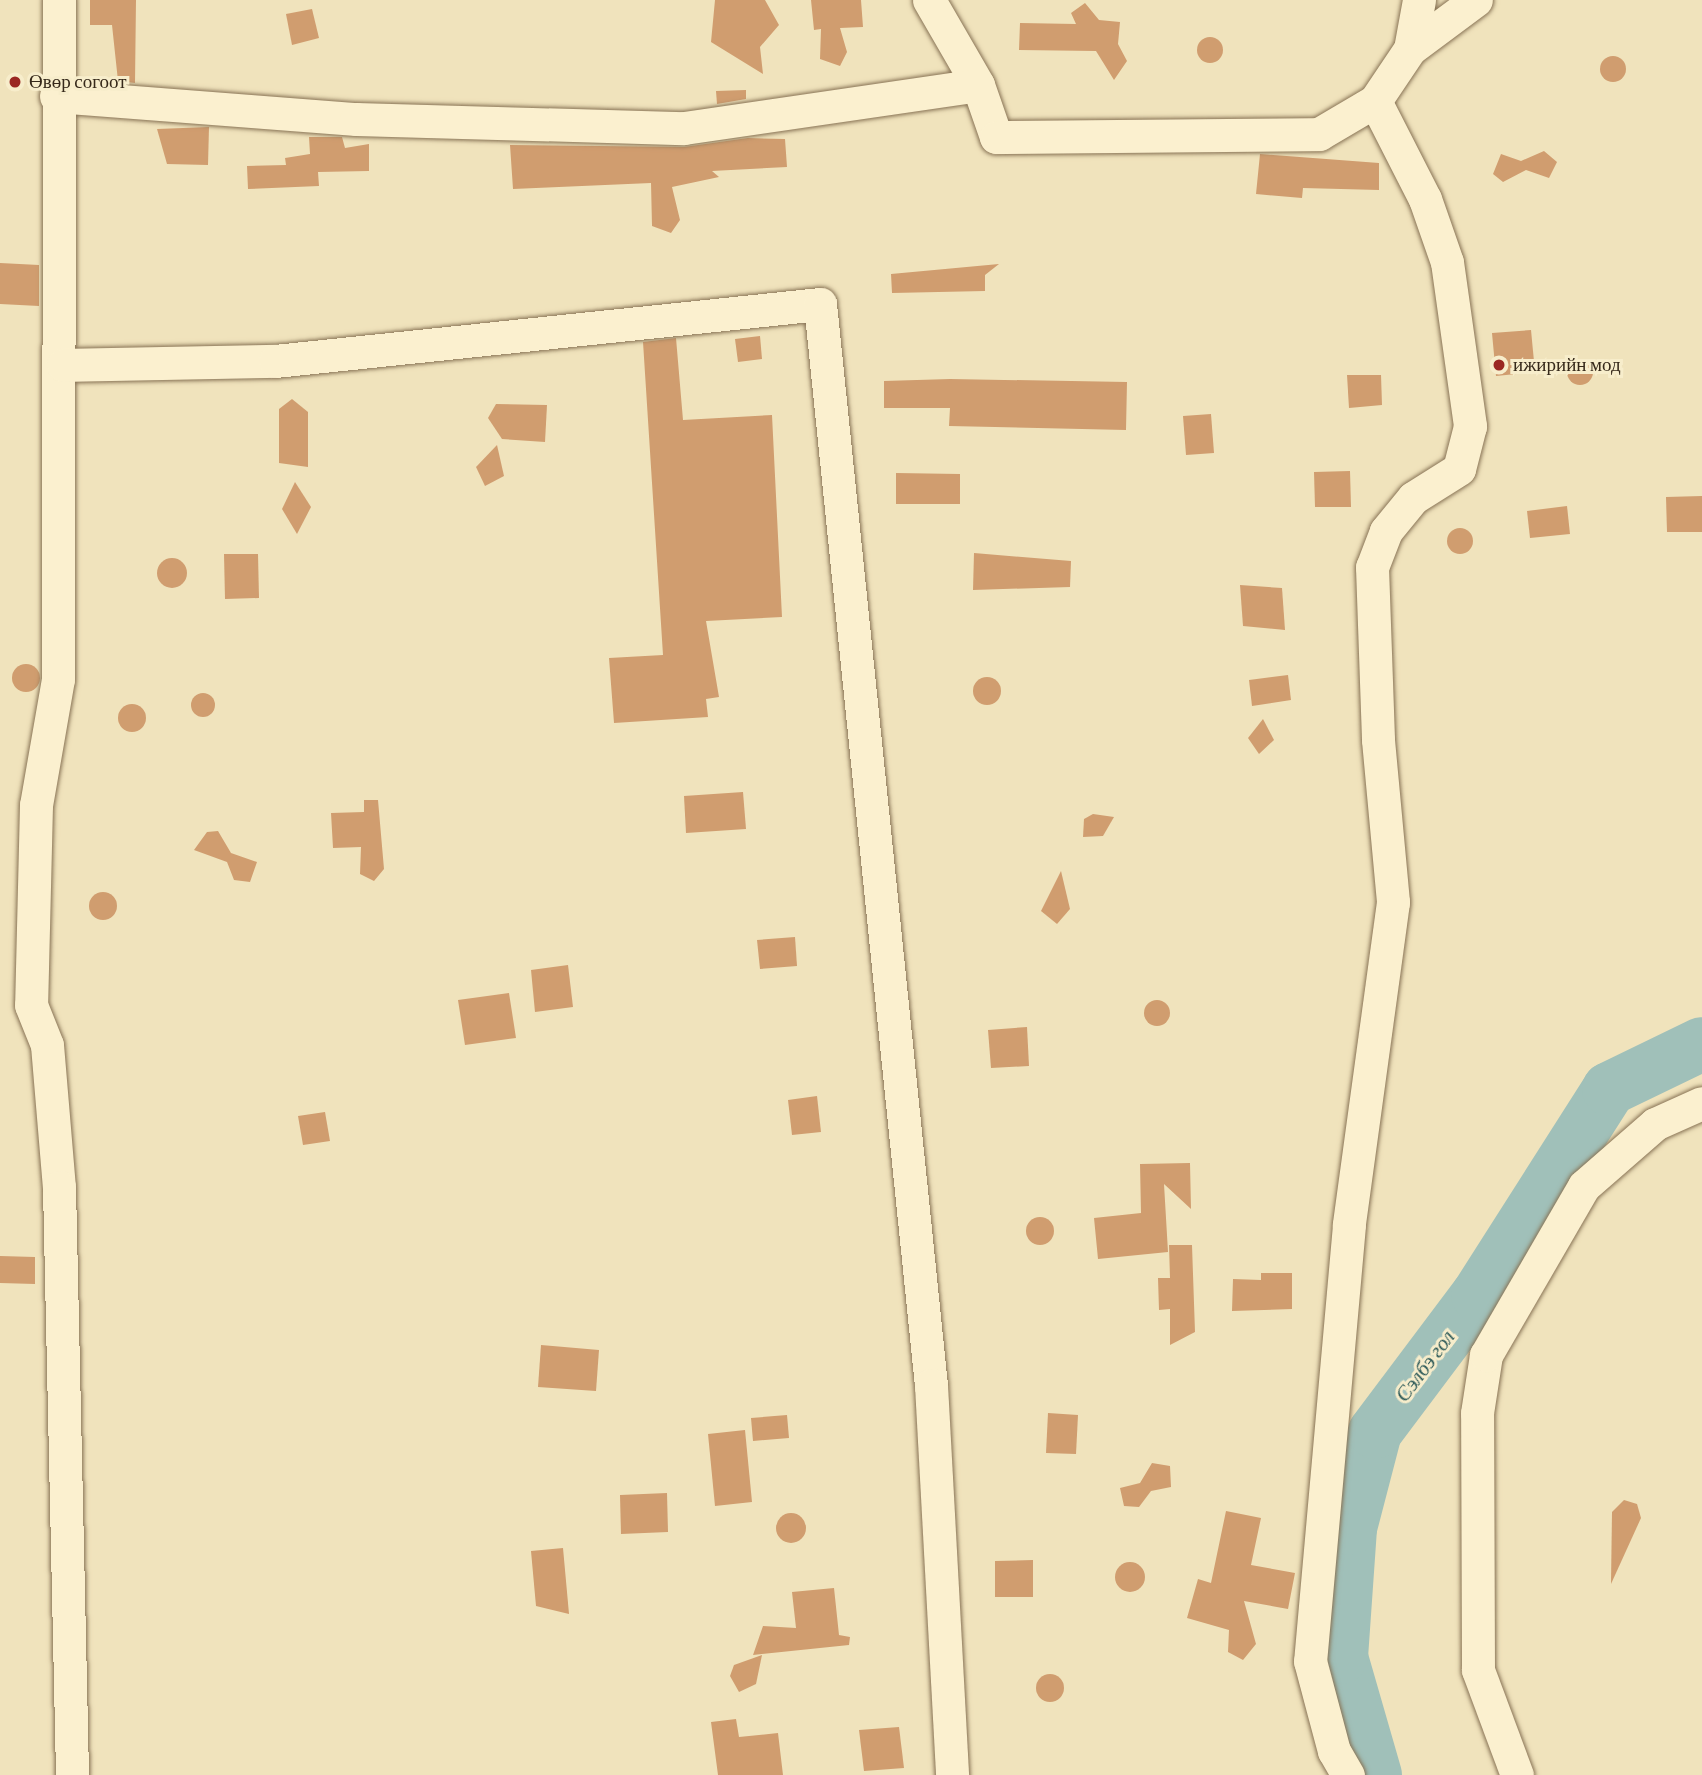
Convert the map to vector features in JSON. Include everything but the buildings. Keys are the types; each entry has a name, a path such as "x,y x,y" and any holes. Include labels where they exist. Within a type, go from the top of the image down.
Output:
{"street":[{"path":"59,0 54,243 63,365 58,679 36,805 31,1004 47,1045 59,1187 72,1775"},
{"path":"929,0 978,85 996,137 1319,134 1375,101 1410,49 1476,0"},
{"path":"1410,49 1419,0"},
{"path":"56,96 356,119 684,128 978,85"},
{"path":"1348,1775 1334,1751 1310,1661 1349,1225 1393,902 1378,740 1372,567 1385,531 1413,498 1459,469 1469,426 1447,262 1425,199 1375,101"},
{"path":"63,365 275,361 820,304 930,1385 952,1775"},
{"path":"1517,1775 1478,1670 1477,1413 1486,1355 1584,1186 1655,1124 1702,1102"}],"waterway":[{"name":"Сэлбэ гол","path":"1375,1775 1341,1657 1350,1528 1375,1432 1478,1295 1609,1089 1702,1044"}],"place":[{"name":"Өвөр согоот","path":"15,82"},
{"name":"ижирийн мод","path":"1499,365"}]}
